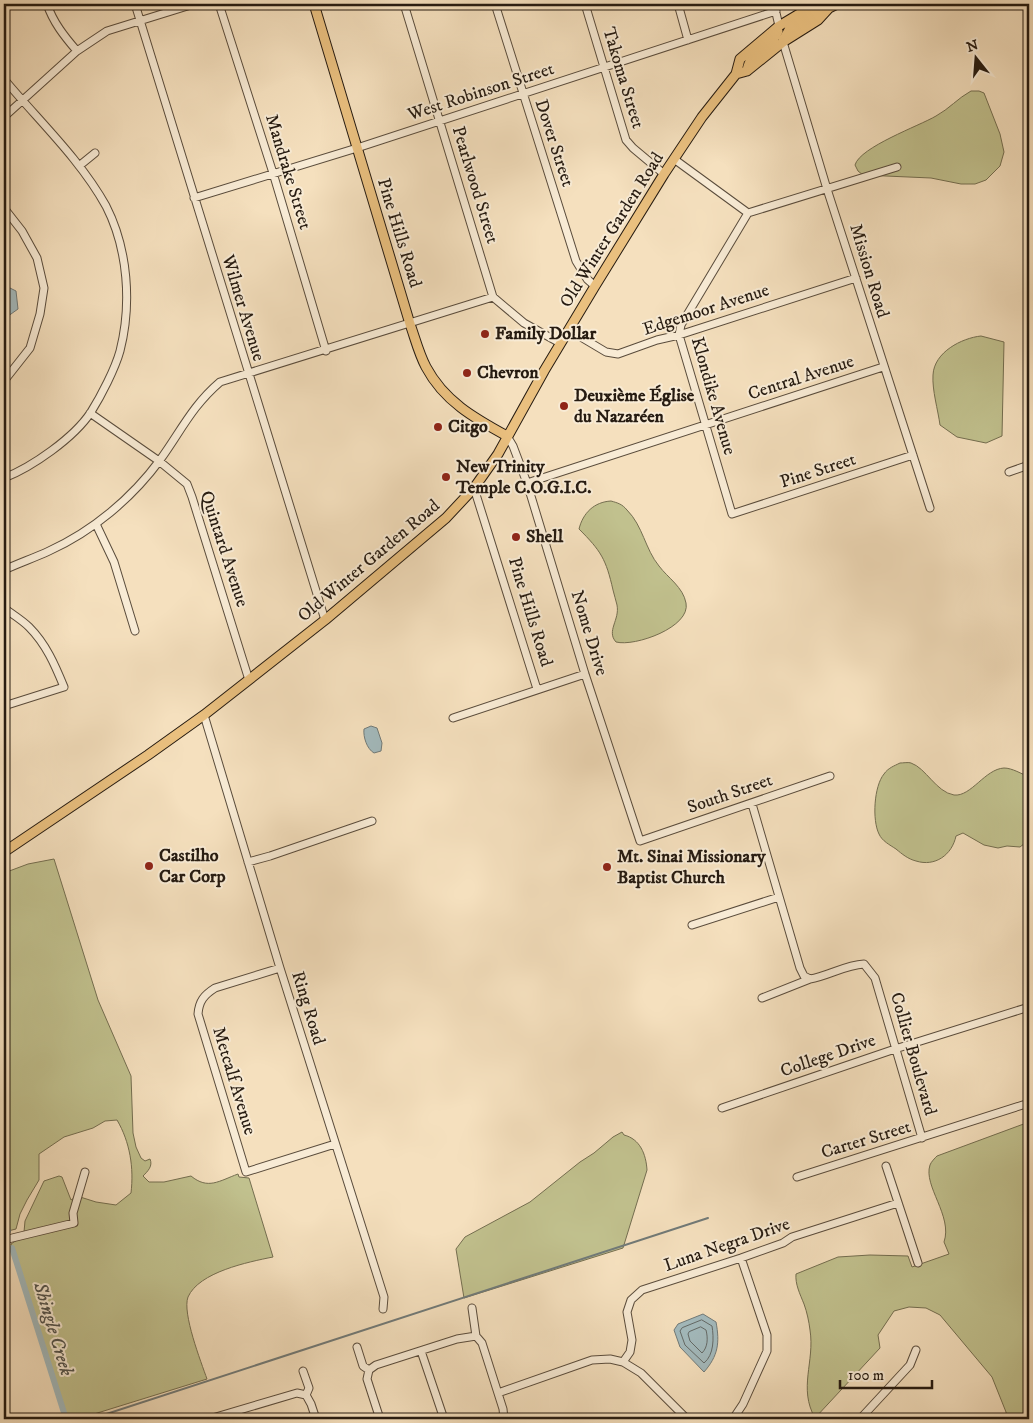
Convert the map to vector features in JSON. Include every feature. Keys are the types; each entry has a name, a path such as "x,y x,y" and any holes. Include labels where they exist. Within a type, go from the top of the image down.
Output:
{"main road":[{"name":"Pine Hills Road","path":"314,4 410,324 425,366 453,403 506,436"},
{"name":"Old Winter Garden Road","path":"4,852 204,715 325,620 434,529 474,488 498,454 506,436 560,343 664,174 712,102 736,74 740,59 779,26 804,11 829,6"},
{"name":"Old Winter Garden Road","path":"736,74 747,71 783,42 818,20 829,6"},
{"path":"747,71 748,62 775,38 779,26"}],"street":[{"path":"47,4 51,16 62,34 77,51"},
{"name":"Wilmer Avenue","path":"135,4 325,620"},
{"path":"4,117 77,51 107,31 194,4"},
{"name":"Mandrake Street","path":"219,4 326,350"},
{"name":"Pearlwood Street","path":"404,4 493,297"},
{"name":"Dover Street","path":"495,4 576,261 587,279 595,286"},
{"name":"Takoma Street","path":"585,4 626,140 664,174"},
{"path":"678,4 688,40"},
{"path":"775,7 779,26"},
{"name":"West Robinson Street","path":"194,198 357,148 603,68 688,40 775,7"},
{"name":"Mission Road","path":"783,42 883,367 930,508"},
{"path":"4,79 79,166 106,207 123,252 126,290 125,323 120,352 90,414 70,435 45,456 17,473 4,478"},
{"path":"79,166 95,153"},
{"path":"674,159 748,213 897,167"},
{"path":"4,208 22,231 37,258 44,288 40,314 30,348 4,381"},
{"name":"Klondike Avenue","path":"732,514 679,335 681,325 748,213"},
{"name":"Edgemoor Avenue","path":"568,330 606,352 618,354 856,278"},
{"path":"4,570 51,550 96,524 124,501 159,461 191,412 205,395 220,382 493,297 524,323 560,343"},
{"name":"Central Avenue","path":"527,483 883,367"},
{"name":"Quintard Avenue","path":"90,414 159,461 187,484 249,680"},
{"name":"Nome Drive","path":"506,436 513,446 527,483 640,841"},
{"name":"Pine Street","path":"732,514 913,455"},
{"path":"1009,472 1029,465"},
{"name":"Pine Hills Road","path":"474,488 537,689"},
{"path":"96,524 114,562 135,631"},
{"path":"4,609 28,626 39,639 52,658 64,687 4,706"},
{"path":"453,718 586,674"},
{"name":"Ring Road","path":"204,715 280,968 384,1297 383,1309"},
{"name":"South Street","path":"640,841 830,776"},
{"path":"752,804 800,968 804,976 810,980"},
{"path":"248,862 372,821"},
{"path":"692,925 779,898"},
{"name":"Collier Boulevard","path":"810,980 854,964 864,964 875,978 922,1138"},
{"name":"Metcalf Avenue","path":"280,968 215,988 207,994 199,1005 198,1014 246,1172 335,1144"},
{"path":"762,998 810,980"},
{"name":"College Drive","path":"722,1108 1029,1006"},
{"name":"Carter Street","path":"797,1178 1029,1103"},
{"path":"886,1166 918,1262"},
{"path":"4,1240 74,1223 73,1214 85,1172"},
{"name":"Luna Negra Drive","path":"623,1362 630,1352 632,1340 627,1312 631,1300 642,1290 741,1258 783,1243 792,1237 898,1203"},
{"path":"733,1419 743,1404 767,1351 767,1335 741,1258"},
{"path":"472,1308 476,1336 482,1343 503,1409 504,1419"},
{"path":"380,1419 367,1379 369,1370 376,1365 457,1339 476,1336"},
{"path":"357,1347 363,1366 369,1370"},
{"path":"860,1419 910,1365 916,1350"},
{"path":"421,1351 444,1419"},
{"path":"498,1393 592,1360 610,1359 623,1362 641,1373 687,1419"},
{"path":"303,1371 308,1388 306,1395"},
{"path":"209,1419 297,1393 306,1395 312,1404 316,1419"}],"green space":[{"path":"971,91 984,93 1000,134 1004,152 1000,166 986,180 975,184 961,184 931,178 863,175 858,171 855,165 859,158 867,151 891,137 936,116"},
{"path":"981,336 1004,342 1002,436 986,443 957,437 940,425 933,381 938,359 944,353 958,343"},
{"path":"611,501 622,505 632,516 654,559 679,587 686,603 685,612 680,620 671,627 648,638 625,643 616,642 612,634 617,616 617,605 608,570 598,550 579,529 583,518 590,509"},
{"path":"900,763 910,763 916,766 936,785 954,795 966,792 991,773 1004,768 1017,771 1029,777 1029,840 1020,847 1007,846 998,848 984,845 963,833 956,836 947,854 936,861 923,862 908,858 882,839 875,820 876,795 881,779 887,770"},
{"path":"54,859 98,1000 131,1076 133,1133 136,1147 141,1158 145,1161 150,1159 151,1162 150,1168 143,1176 149,1182 164,1182 191,1176 203,1183 214,1183 238,1174 239,1177 249,1178 273,1257 238,1265 213,1275 194,1288 188,1297 190,1325 207,1379 78,1419 66,1419 11,1244 24,1232 25,1221 44,1181 59,1176 62,1177 71,1200 77,1196 96,1202 116,1205 131,1193 130,1155 125,1137 117,1120 105,1121 93,1128 64,1137 39,1154 39,1180 20,1214 16,1229 8,1231 4,1216 4,873 28,864"},
{"path":"1029,1122 1029,1419 1007,1419 992,1377 940,1315 926,1308 909,1307 894,1311 878,1335 880,1348 815,1418 810,1407 807,1385 811,1342 810,1330 806,1310 797,1285 796,1274 838,1257 870,1255 908,1256 912,1267 949,1254 944,1242 945,1222 930,1182 931,1163 937,1156"},
{"path":"622,1132 634,1140 641,1148 644,1153 647,1170 623,1248 464,1298 456,1249 465,1237 530,1202 580,1162"}],"water":[{"path":"4,285 16,291 18,309 4,319"},
{"path":"371,726 377,728 382,743 381,751 374,753 367,746 364,736 364,729"},
{"path":"703,1314 716,1322 718,1336 715,1355 704,1372 680,1347 674,1330 678,1324"}],"waterway":[{"path":"91,1419 708,1218"},
{"name":"Shingle Creek","path":"4,1219 8,1231"},
{"name":"Shingle Creek","path":"12,1248 66,1419"}],"place":[{"name":"Family Dollar","path":"485,334"},
{"name":"Chevron","path":"467,373"},
{"name":"Deuxième Église du Nazaréen","path":"564,406"},
{"name":"Citgo","path":"438,427"},
{"name":"New Trinity Temple C.O.G.I.C.","path":"446,477"},
{"name":"Shell","path":"516,537"},
{"name":"Castilho Car Corp","path":"149,866"},
{"name":"Mt. Sinai Missionary Baptist Church","path":"607,867"}]}
